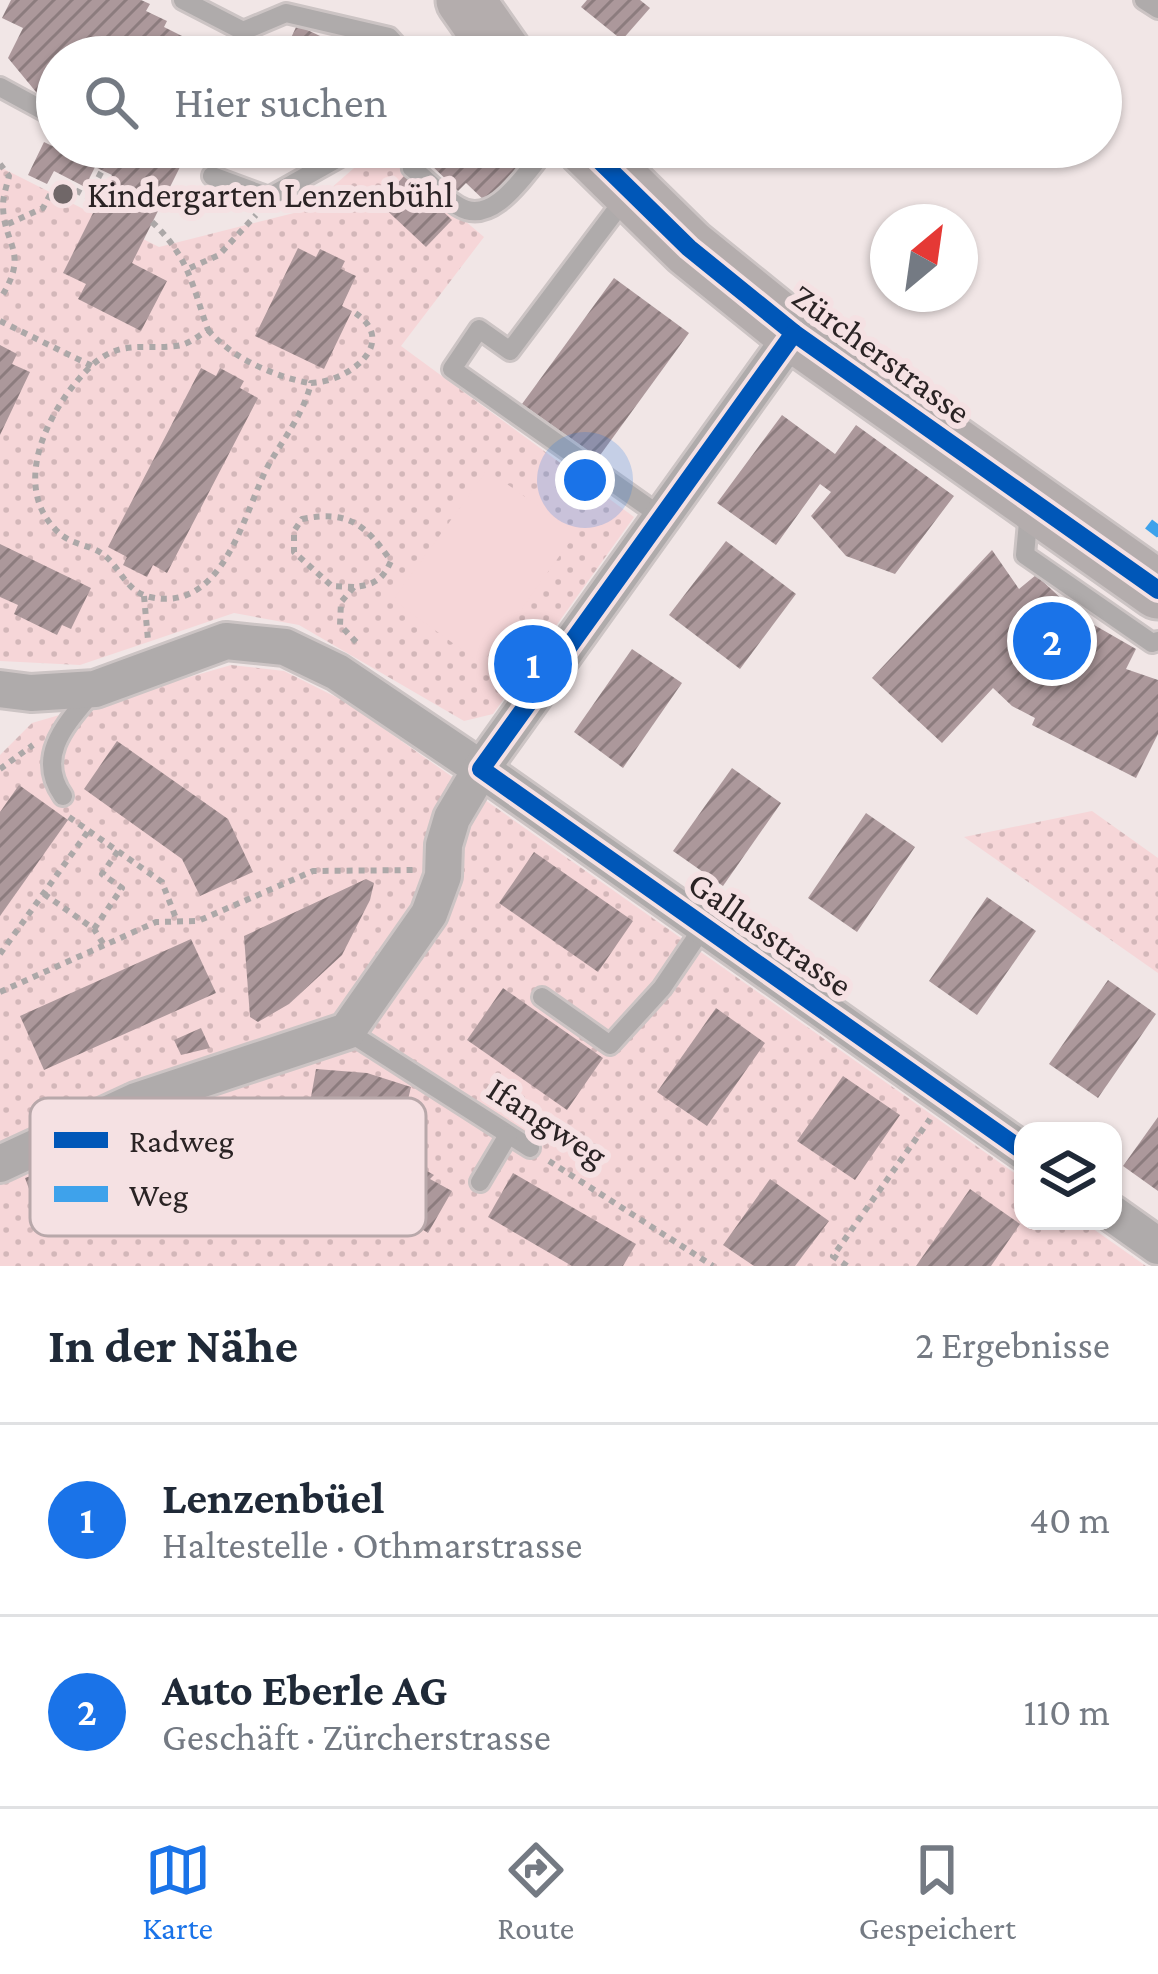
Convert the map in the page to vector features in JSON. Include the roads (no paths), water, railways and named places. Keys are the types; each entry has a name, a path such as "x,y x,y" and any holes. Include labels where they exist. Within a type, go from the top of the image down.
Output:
{"main road":[{"path":"465,0 490,36"},
{"name":"Zürcherstrasse","path":"606,168 689,248 794,333 1158,590"}],"street":[{"path":"148,1098 347,1030 429,914 443,876 444,845 452,818 481,769 794,333"},
{"name":"Gallusstrasse","path":"0,689 31,693 95,689 226,641 285,647 337,672 481,769 1014,1145"},
{"path":"0,1164 30,1150"},
{"path":"1122,1220 1158,1246"}],"lane":[{"path":"183,0 243,32 286,13 381,36"},
{"path":"1144,0 1158,9"},
{"path":"0,87 36,107"},
{"path":"212,176 268,197 320,168"},
{"path":"412,168 462,209 483,212 501,201 530,168"},
{"path":"630,194 510,351 479,329 452,369 662,517"},
{"path":"1030,500 1025,555 1152,643 1158,641"},
{"path":"64,805 50,769 54,744 95,689"},
{"path":"542,997 610,1045 662,988 704,926"},
{"name":"Ifangweg","path":"347,1030 530,1148"},
{"path":"480,1182 508,1135"}],"place":[{"name":"Kindergarten Lenzenbühl","path":"63,194"},
{"name":"Auto Eberle AG","path":"1052,641"},
{"name":"Lenzenbüel","path":"533,664"}]}
